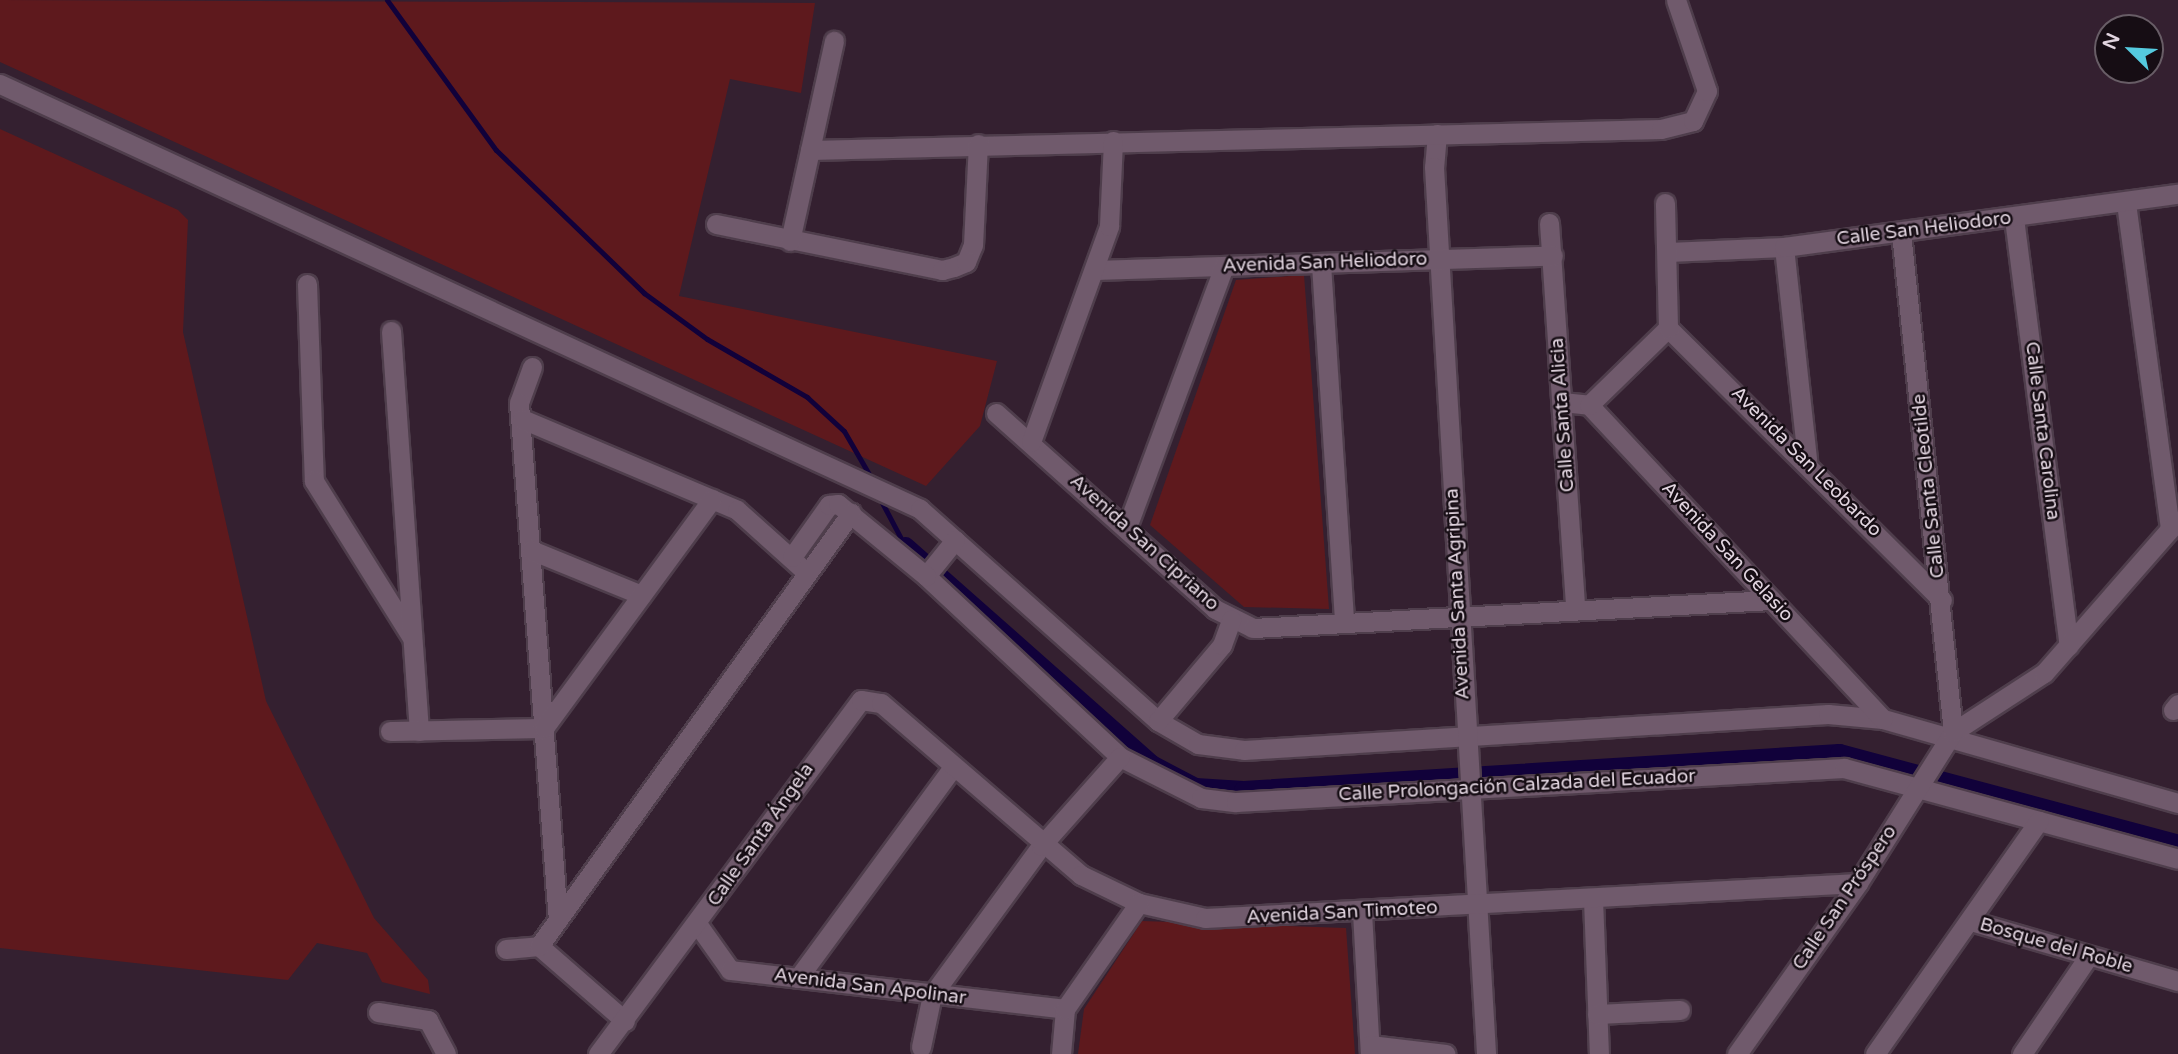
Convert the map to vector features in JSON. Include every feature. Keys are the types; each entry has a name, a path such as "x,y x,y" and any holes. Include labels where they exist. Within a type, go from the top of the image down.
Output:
{"street":[{"path":"810,150 1661,129 1693,121 1707,91 1676,0"},
{"path":"790,241 834,41"},
{"path":"0,84 920,509 1158,721 1186,739 1222,750 1466,742 1828,714 1883,719 1947,742 2178,803"},
{"name":"Avenida Santa Agripina","path":"1437,134 1440,260 1486,1054"},
{"path":"1031,442 1096,270 1109,226 1113,141"},
{"path":"716,224 942,270 966,262 973,245 978,144"},
{"name":"Calle San Heliodoro","path":"1668,252 1784,247 2178,194"},
{"path":"1562,402 1589,405 1668,328 1665,203"},
{"path":"1947,742 2044,673 2174,525 2126,203"},
{"name":"Calle Santa Carolina","path":"2014,218 2069,645"},
{"name":"Calle Santa Alicia","path":"1549,223 1575,607"},
{"name":"Calle Santa Cleotilde","path":"1901,232 1942,600 1947,742"},
{"path":"1784,247 1807,460"},
{"name":"Avenida San Heliodoro","path":"1096,270 1553,256"},
{"path":"1321,264 1344,622"},
{"path":"1127,527 1224,267"},
{"path":"307,284 314,481 412,638"},
{"name":"Avenida San Leobardo","path":"1668,328 1807,460 1942,600"},
{"path":"391,331 419,731"},
{"path":"532,367 520,394 558,920"},
{"name":"Avenida San Gelasio","path":"1589,405 1883,719"},
{"name":"Avenida San Cipriano","path":"996,413 1231,620 1264,628 1575,607 1771,600"},
{"path":"522,419 737,510 806,572"},
{"path":"544,728 712,499"},
{"path":"539,946 851,513 829,505 792,557"},
{"name":"Calle Prolongación Calzada del Ecuador","path":"851,513 926,576 1120,757 1178,790 1236,802 1470,782 1844,768 1924,781 2039,821 2178,859"},
{"path":"926,576 955,540"},
{"path":"531,550 641,595"},
{"path":"1158,721 1222,645 1231,620"},
{"name":"Calle Santa Ángela","path":"598,1054 698,925 853,705 870,700 894,714"},
{"name":"Avenida San Timoteo","path":"894,714 1041,846 1091,881 1139,902 1205,918 1362,912 1858,883"},
{"path":"390,731 544,728"},
{"name":"Calle San Próspero","path":"1737,1054 1858,883 1947,742"},
{"path":"921,1047 932,995 1041,846 1120,757"},
{"path":"798,978 954,766"},
{"path":"1970,921 2039,821"},
{"path":"1592,899 1599,1054"},
{"path":"1060,1054 1065,1009 1139,902"},
{"path":"1362,912 1370,1050 1445,1054"},
{"name":"Bosque del Roble","path":"1875,1054 1970,921 2178,981"},
{"name":"Avenida San Apolinar","path":"698,925 726,968 1065,1009"},
{"path":"506,949 539,946 625,1021"},
{"path":"2022,1054 2088,957"},
{"path":"1597,1014 1680,1010"},
{"path":"378,1013 419,1015 443,1053"}],"shaded area":[{"path":"0,0 815,3 801,93 730,79 679,296 997,361 980,426 926,486 0,62"},
{"path":"0,129 178,210 188,220 183,332 266,701 374,918 428,980 430,994 382,982 367,953 317,943 288,980 0,948"},
{"path":"1304,275 1329,609 1244,607 1150,525 1236,280"},
{"path":"1142,921 1346,928 1355,1054 1078,1054 1084,1009"}],"waterway":[{"path":"387,0 496,150 644,293 707,339 807,397 844,431 873,481"},
{"path":"879,497 905,546"},
{"path":"905,546 1151,764 1195,787 1243,790 1839,753 2178,844"}]}
